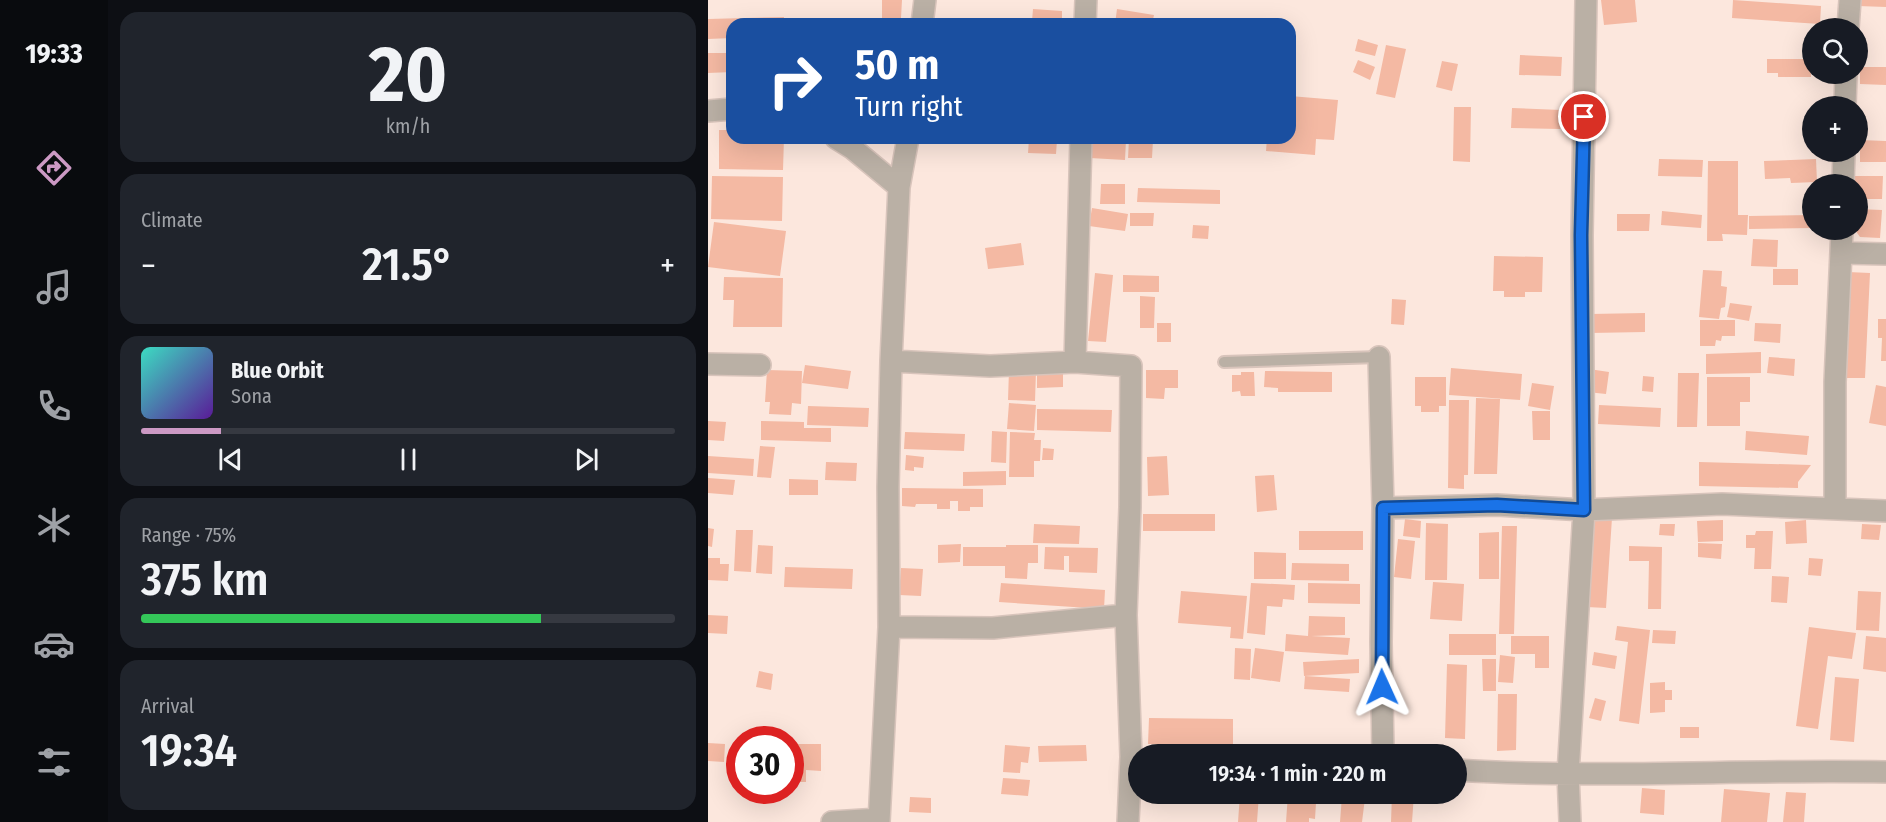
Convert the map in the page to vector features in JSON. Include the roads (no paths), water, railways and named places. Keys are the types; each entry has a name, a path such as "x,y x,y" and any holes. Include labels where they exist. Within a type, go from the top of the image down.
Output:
{"street":[{"path":"923,18 925,0"},
{"path":"1085,18 1086,0"},
{"path":"1570,822 1568,774 1584,510 1581,235 1586,0"},
{"path":"1849,18 1850,0"},
{"path":"708,111 726,110"},
{"path":"846,144 899,187"},
{"path":"832,822 879,821 889,627 888,487 891,361 899,187 907,144"},
{"path":"1075,363 1082,144"},
{"path":"1835,508 1835,382 1842,240"},
{"path":"1842,253 1886,254"},
{"path":"1379,357 1383,508 1381,642 1383,744"},
{"path":"891,361 990,366 1075,363 1131,366 1130,507 1126,615 1134,744"},
{"path":"708,364 760,365"},
{"path":"1383,508 1497,505 1584,510 1722,504 1886,510"},
{"path":"889,627 993,628 1126,615"},
{"path":"1467,770 1568,774 1818,770 1886,772"},
{"path":"1128,822 1130,804"}],"lane":[{"path":"1224,362 1379,357"}]}
